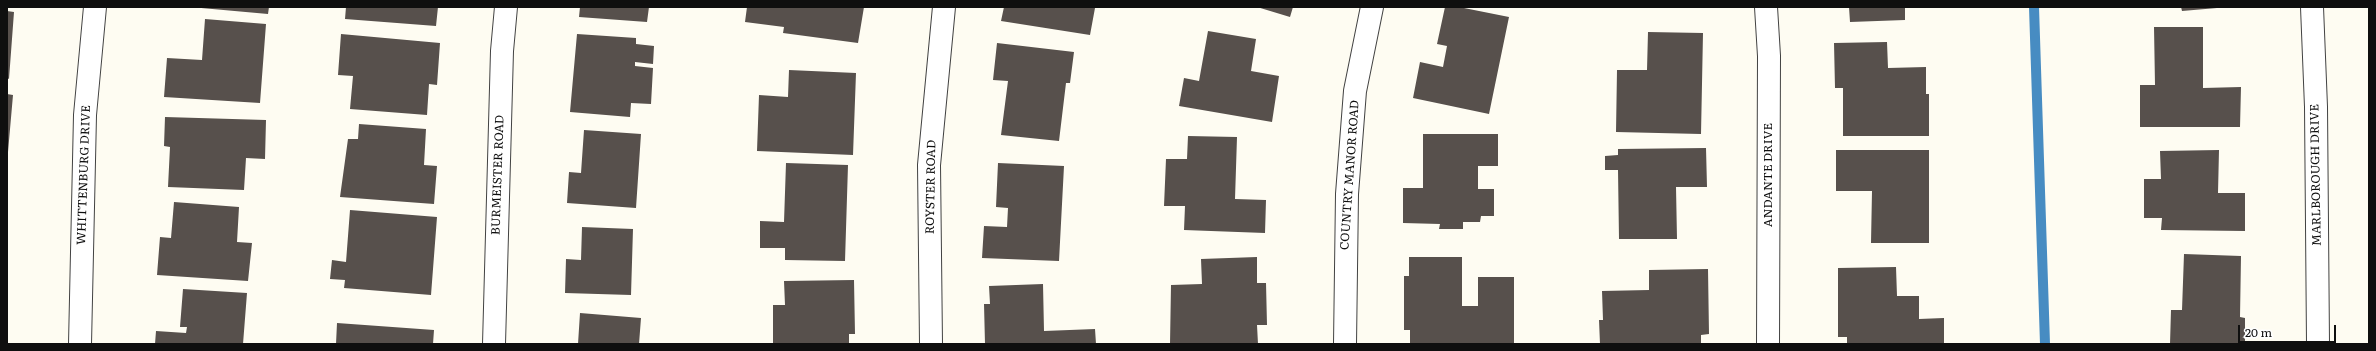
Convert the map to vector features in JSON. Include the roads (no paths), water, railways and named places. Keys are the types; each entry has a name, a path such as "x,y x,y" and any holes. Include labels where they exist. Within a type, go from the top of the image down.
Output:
{"street":[{"name":"WHITTENBURG DRIVE","path":"80,344 85,115 95,7"},
{"name":"BURMEISTER ROAD","path":"494,344 502,51 506,7"},
{"name":"ROYSTER ROAD","path":"930,344 929,165 944,7"},
{"name":"COUNTRY MANOR ROAD","path":"1345,344 1347,186 1355,91 1372,7"},
{"name":"ANDANTE DRIVE","path":"1766,7 1769,56 1768,344"},
{"name":"MARLBOROUGH DRIVE","path":"2312,7 2316,108 2318,344"}],"waterway":[{"path":"2034,7 2045,344"}]}
